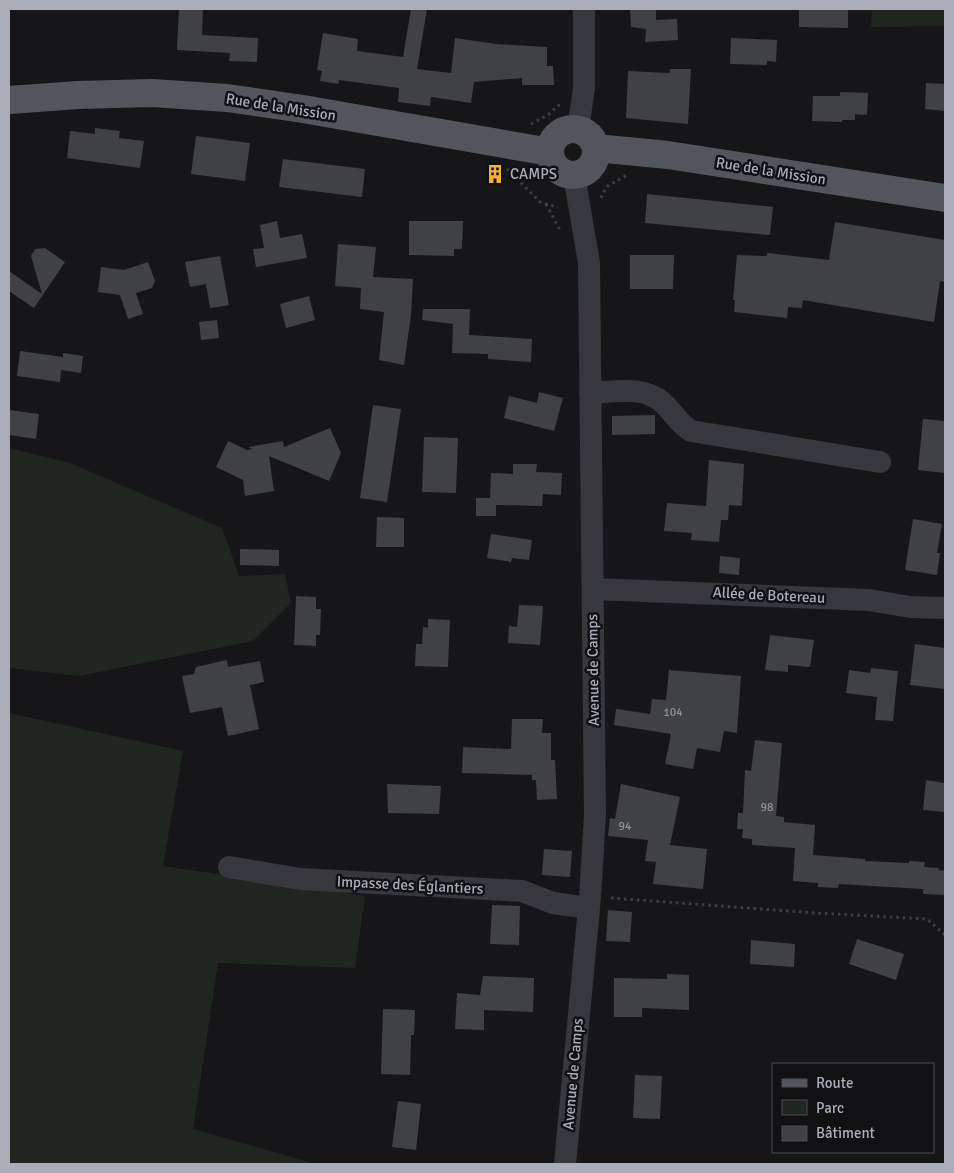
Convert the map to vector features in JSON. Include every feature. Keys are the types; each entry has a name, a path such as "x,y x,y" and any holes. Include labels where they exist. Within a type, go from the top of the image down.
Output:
{"main road":[{"name":"Rue de la Mission","path":"9,100 152,92 227,98 303,109 550,152"},
{"path":"571,129 587,139 596,156 588,169 574,175 560,171 554,166 550,152 551,145 558,134 571,129"},
{"name":"Rue de la Mission","path":"587,139 668,154 945,198"}],"street":[{"path":"584,9 584,88 587,139"},
{"name":"Avenue de Camps","path":"565,1164 595,815 589,263 574,175"},
{"path":"590,393 636,391 655,397 664,404 680,424 691,431 880,462"},
{"name":"Allée de Botereau","path":"593,589 860,600 910,607 945,608"},
{"name":"Impasse des Églantiers","path":"229,867 300,879 522,891 553,904 589,902"}],"path":[{"path":"528,126 548,115 564,101"},
{"path":"589,902 927,918 945,935"}],"green space":[{"path":"872,9 945,9 945,26 871,27"},
{"path":"9,448 70,463 222,528 239,576 285,574 291,603 253,641 79,676 9,668"},
{"path":"9,713 183,751 163,866 365,896 355,968 218,963 193,1129 309,1162 308,1164 9,1164"}],"building":[{"path":"179,9 203,9 202,35 258,38 257,62 229,61 230,53 177,50"},
{"path":"411,9 427,9 417,69 451,73 455,38 496,44 547,47 547,66 553,66 554,85 522,85 522,78 474,82 471,103 431,97 430,106 398,102 399,88 339,80 338,84 320,81 322,71 317,70 323,33 358,39 357,51 403,57"},
{"path":"630,9 656,9 656,20 677,19 678,40 645,42 646,29 631,27"},
{"path":"799,9 848,9 848,28 799,27"},
{"path":"731,38 777,40 776,62 767,61 767,65 730,64"},
{"path":"670,69 691,69 688,124 626,118 628,71 670,73"},
{"path":"926,83 945,84 945,111 925,109"},
{"path":"840,92 868,93 867,115 855,114 855,120 842,120 842,122 812,121 813,96 840,96"},
{"path":"95,128 120,131 119,138 144,141 140,168 67,158 70,131 95,134"},
{"path":"196,136 250,143 245,181 191,174"},
{"path":"283,159 365,169 362,197 279,187"},
{"path":"647,194 773,207 770,235 645,223"},
{"path":"277,221 280,238 302,234 307,258 256,267 253,249 264,248 260,225"},
{"path":"409,221 463,221 462,249 454,249 454,256 409,255"},
{"path":"835,222 945,240 945,282 940,281 934,322 803,300 802,308 788,307 787,318 734,312 735,300 733,300 737,255 767,256 767,253 829,260"},
{"path":"338,244 376,247 373,277 413,279 411,315 404,365 379,360 384,312 360,309 361,288 335,286"},
{"path":"45,248 65,262 34,308 9,291 9,271 42,294 31,256 35,249"},
{"path":"630,255 674,255 673,289 630,289"},
{"path":"220,256 229,305 210,308 206,284 190,287 185,262"},
{"path":"148,262 155,281 152,288 136,293 143,314 128,319 120,295 98,292 101,267 124,270"},
{"path":"309,296 315,320 286,328 280,304"},
{"path":"423,309 470,309 469,335 532,339 531,362 488,359 488,354 452,353 453,324 422,320"},
{"path":"217,320 219,338 201,340 199,322"},
{"path":"20,351 63,357 63,353 83,356 81,373 61,370 60,382 17,376"},
{"path":"539,392 563,398 554,431 504,418 509,396 537,403"},
{"path":"373,405 401,409 387,502 360,498"},
{"path":"9,410 39,414 36,439 9,435"},
{"path":"655,415 655,434 612,435 612,416"},
{"path":"923,419 945,421 945,473 918,470"},
{"path":"330,428 341,453 329,481 269,456 274,491 245,496 243,480 216,467 228,441 247,450 252,449 248,447 283,441 284,447"},
{"path":"424,437 458,438 456,493 422,492"},
{"path":"709,460 744,464 742,506 729,505 728,520 721,520 719,542 691,540 692,533 664,531 667,503 706,506"},
{"path":"513,464 537,464 536,472 562,473 561,495 543,494 542,506 496,505 496,516 476,516 476,498 490,498 491,473 513,474"},
{"path":"377,517 404,518 404,547 376,547"},
{"path":"913,519 942,524 937,553 940,553 937,575 905,570"},
{"path":"491,534 532,540 529,560 512,558 511,562 487,558"},
{"path":"240,549 279,550 279,566 240,565"},
{"path":"720,556 740,558 739,575 719,573"},
{"path":"296,596 316,597 316,609 321,609 320,635 316,635 316,646 294,645"},
{"path":"519,605 543,606 540,645 508,643 509,626 517,627"},
{"path":"428,619 450,620 448,667 415,666 416,644 422,644 423,627 428,628"},
{"path":"770,635 814,640 810,667 788,665 788,672 765,670"},
{"path":"915,644 945,648 945,689 910,685"},
{"path":"227,660 228,667 260,661 264,682 250,685 259,729 228,736 222,707 190,713 182,676 194,674 196,667"},
{"path":"871,668 898,671 893,721 875,720 877,697 846,693 849,670 870,673"},
{"path":"669,670 741,676 737,733 724,731 720,752 697,748 693,769 665,764 671,734 614,725 616,709 650,714 652,699 666,700"},
{"path":"512,719 543,719 542,733 551,733 551,760 555,760 557,799 537,800 536,780 532,780 532,775 462,773 463,747 511,749"},
{"path":"755,740 782,743 776,816 784,817 784,822 815,825 813,855 865,859 865,861 925,862 924,867 939,868 938,870 945,871 945,895 923,894 923,889 839,884 838,888 818,887 818,883 793,881 795,848 752,845 752,839 742,838 743,829 737,829 738,813 743,813 745,770 751,771"},
{"path":"926,780 945,783 945,812 923,810"},
{"path":"387,784 441,786 439,814 388,813"},
{"path":"621,784 680,797 670,845 707,849 703,889 653,884 656,862 645,861 648,840 608,836 610,818 615,819"},
{"path":"544,849 572,851 570,877 542,875"},
{"path":"492,905 520,906 519,945 490,944"},
{"path":"608,910 632,912 630,942 606,941"},
{"path":"857,939 904,954 896,980 849,964"},
{"path":"751,940 795,944 794,967 750,964"},
{"path":"667,974 689,975 689,1010 642,1008 642,1017 614,1017 614,978 667,979"},
{"path":"483,976 534,978 533,1012 484,1010 484,1030 455,1029 457,993 480,995"},
{"path":"383,1009 415,1010 414,1035 411,1035 410,1075 381,1074"},
{"path":"635,1075 662,1076 660,1119 633,1118"},
{"path":"398,1101 421,1104 416,1150 392,1147"}],"place":[{"name":"CAMPS","path":"495,174"}]}
